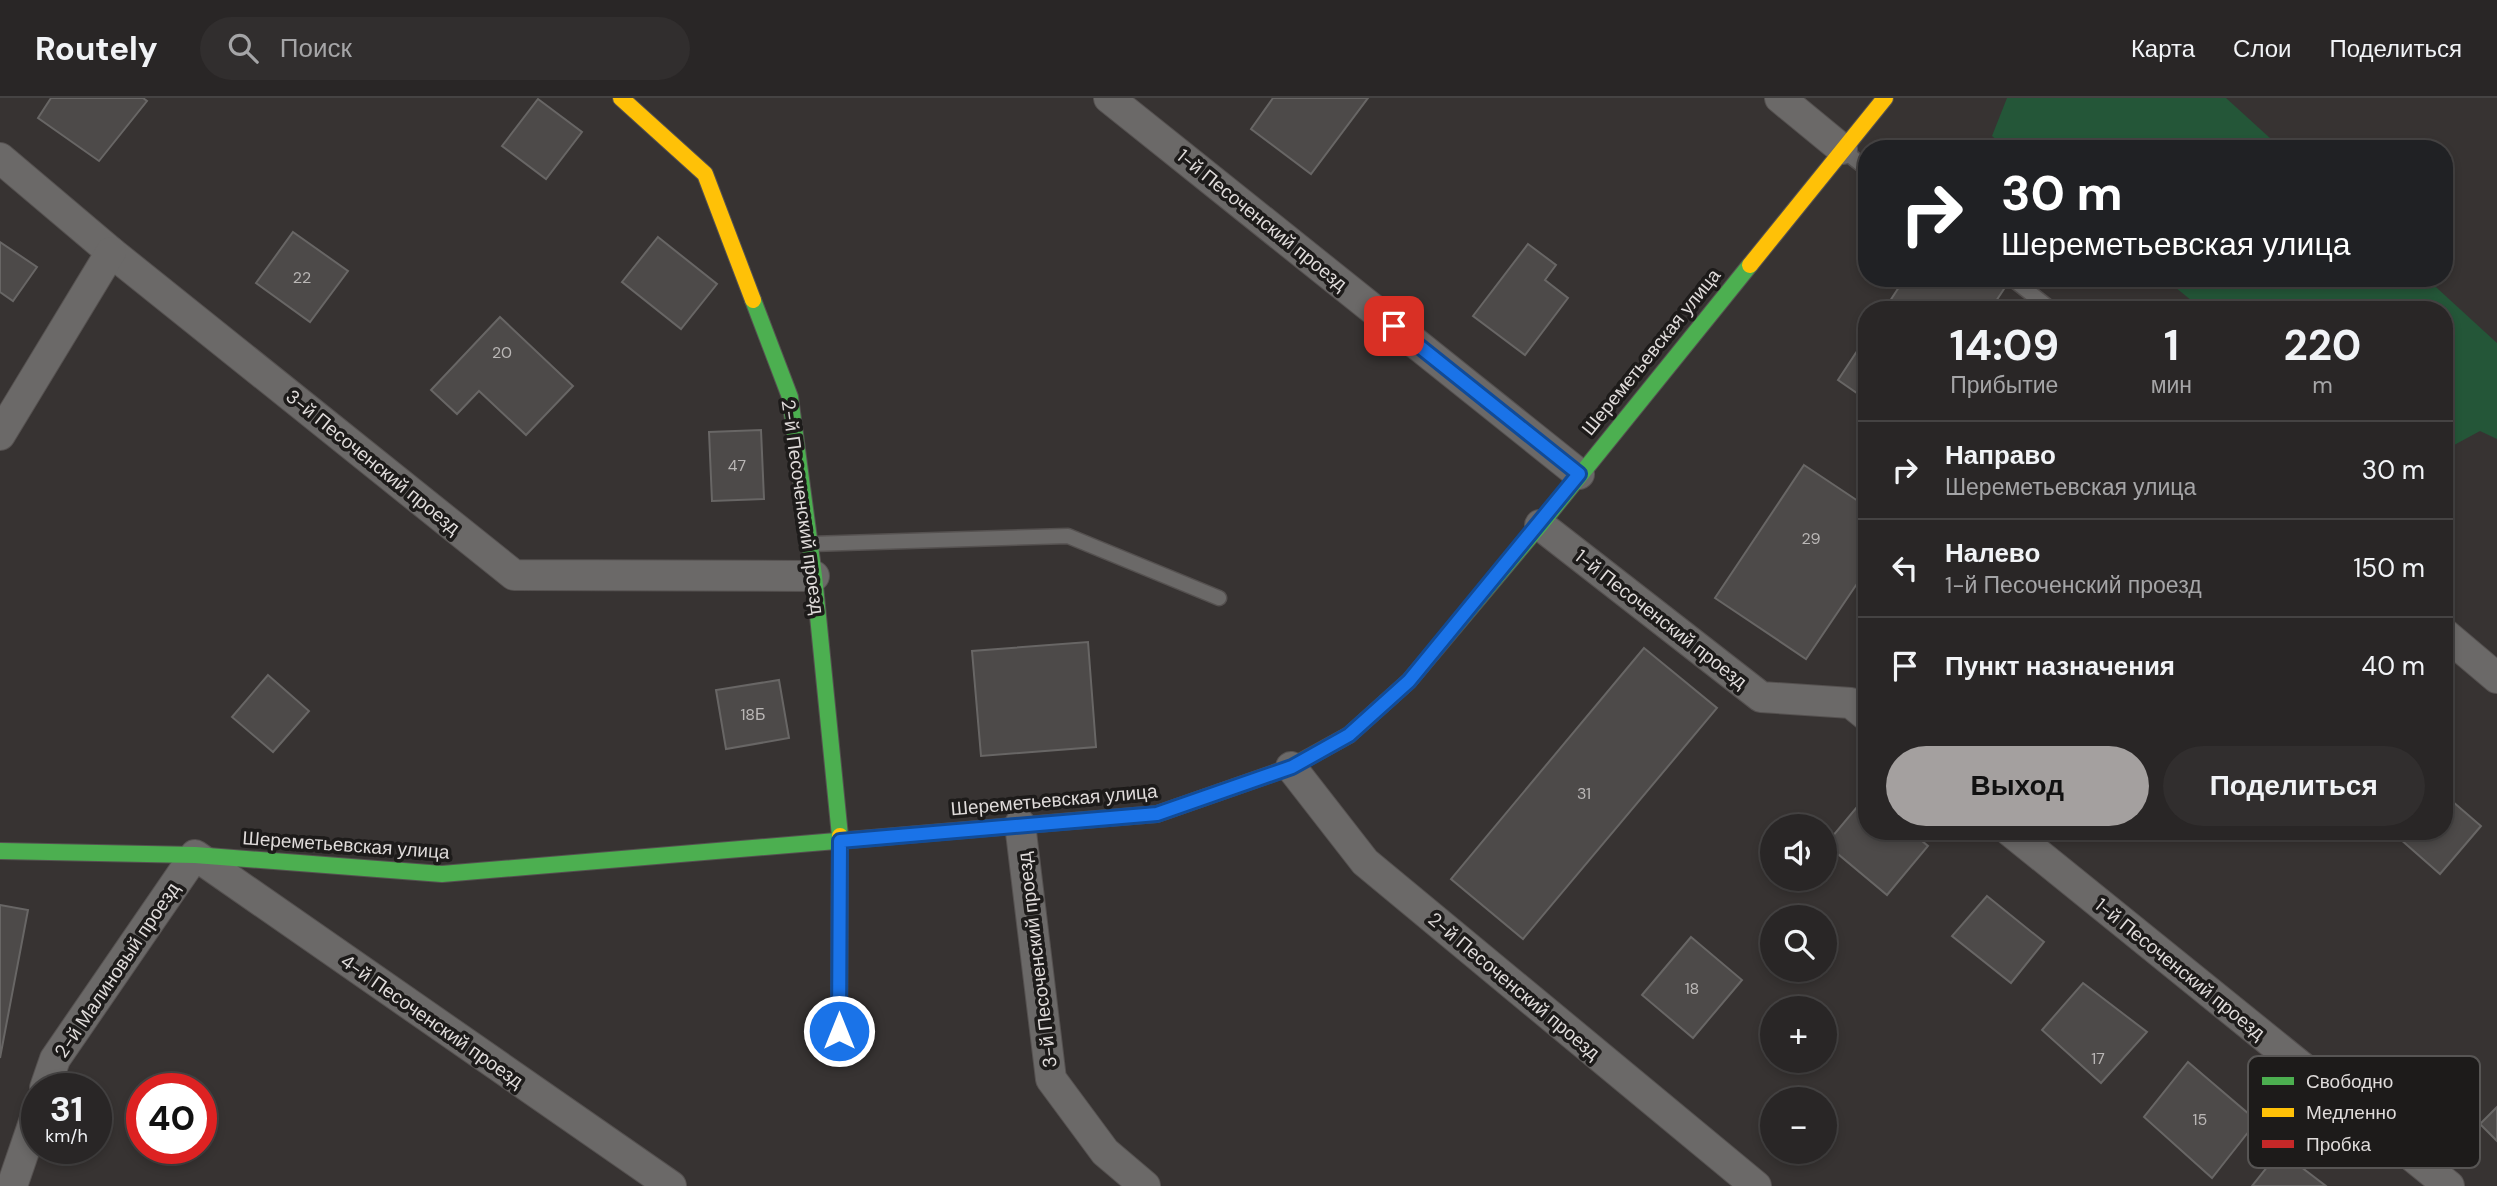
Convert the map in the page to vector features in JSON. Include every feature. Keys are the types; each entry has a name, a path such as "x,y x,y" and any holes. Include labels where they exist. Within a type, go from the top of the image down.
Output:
{"street":[{"name":"2-й Песоченский проезд","path":"621,98 705,174 790,397 814,576 840,841"},
{"name":"1-й Песоченский проезд","path":"1109,98 1579,474"},
{"path":"1780,98 1842,149"},
{"name":"Шереметьевская улица","path":"0,851 195,855 442,874 1157,814 1292,767 1349,735 1409,681 1885,98"},
{"name":"3-й Песоченский проезд","path":"0,158 111,252 514,575 814,576"},
{"path":"0,435 111,252"},
{"name":"1-й Песоченский проезд","path":"1539,525 1761,697 1851,703 1858,709"},
{"path":"2453,641 2497,678"},
{"name":"2-й Песоченский проезд","path":"1292,767 1365,862 1756,1186"},
{"name":"3-й Песоченский проезд","path":"1020,824 1051,1079 1105,1152 1146,1186"},
{"name":"1-й Песоченский проезд","path":"2021,840 2288,1056"},
{"path":"839,1031 840,841"},
{"name":"2-й Малиновый проезд","path":"50,1073 55,1059 195,855"},
{"name":"4-й Песоченский проезд","path":"195,855 671,1186"},
{"path":"12,1186 21,1160"},
{"name":"1-й Песоченский проезд","path":"2427,1168 2449,1186"}],"lane":[{"path":"1842,149 1858,162"},
{"path":"2023,287 2040,301"},
{"path":"809,544 1068,537 1219,598"}],"green space":[{"path":"2007,98 2226,98 2272,140 1997,140 1992,136"},
{"path":"2175,287 2436,287 2451,301 2192,301"},
{"path":"2453,303 2497,343 2497,439 2480,431 2453,446"}],"building":[{"path":"51,98 143,98 147,101 99,161 38,118"},
{"path":"1273,98 1368,98 1311,174 1251,129"},
{"path":"538,99 582,132 546,179 502,146"},
{"path":"293,232 348,271 310,322 256,283"},
{"path":"658,237 717,284 681,329 622,282"},
{"path":"0,242 37,267 13,301 0,292"},
{"path":"1528,244 1556,265 1545,280 1568,298 1525,355 1473,316"},
{"path":"1899,287 2005,287 1996,301 1890,301"},
{"path":"500,317 573,386 526,435 479,391 457,414 431,390"},
{"path":"1858,350 1858,394 1838,380"},
{"path":"761,430 764,499 712,501 709,432"},
{"path":"1804,465 1858,501 1858,582 1806,659 1715,598"},
{"path":"1088,642 1096,747 981,756 972,651"},
{"path":"1644,648 1717,708 1523,939 1451,879"},
{"path":"268,675 309,711 273,752 232,717"},
{"path":"779,680 789,738 726,749 716,690"},
{"path":"2453,802 2481,826 2440,874 2401,840 2453,840"},
{"path":"1858,806 1858,840 1921,840 1928,846 1887,895 1837,853 1837,831"},
{"path":"1987,896 2044,942 2011,983 1952,936"},
{"path":"0,905 28,910 0,1058"},
{"path":"1691,937 1742,980 1693,1038 1642,995"},
{"path":"2083,983 2147,1032 2101,1083 2042,1030"},
{"path":"2188,1062 2248,1113 2248,1132 2212,1178 2144,1117"},
{"path":"2497,1107 2497,1141 2480,1124"},
{"path":"2266,1168 2302,1168 2326,1186 2252,1186"}],"traffic: fast":[{"path":"1072,821 1157,814 1291,767 1349,735 1409,681 1540,525 1750,265"},
{"path":"753,300 790,397 814,576 840,836"},
{"path":"0,851 195,855 442,874 860,839"}],"traffic: slow":[{"path":"621,98 705,174 753,300"},
{"path":"1750,265 1885,98"},
{"path":"839,1031 840,836"}],"traffic: jam":[{"path":"860,839 1072,821"}],"route":[{"path":"839,1031 840,841 1157,814 1292,767 1349,735 1409,681 1524,544 1579,474 1394,326"}]}
